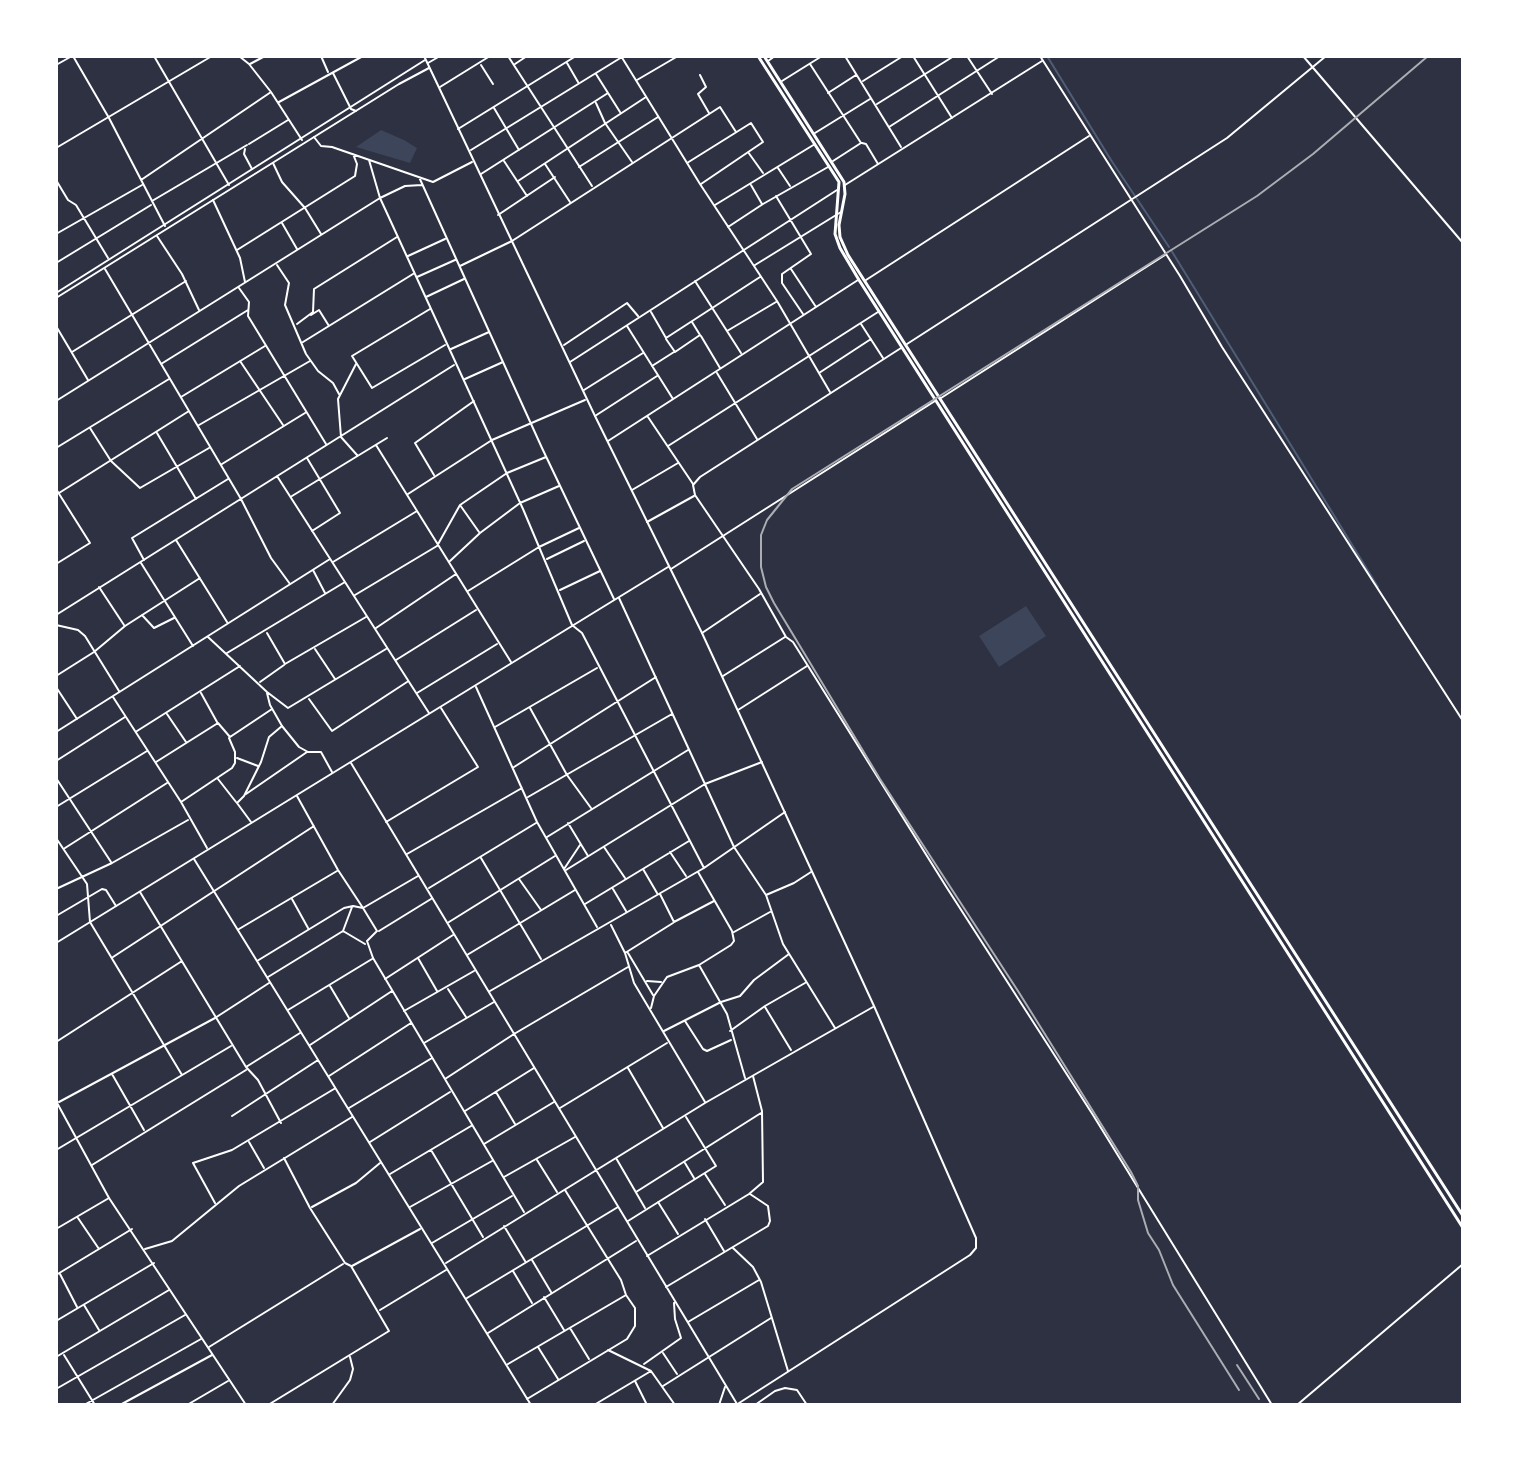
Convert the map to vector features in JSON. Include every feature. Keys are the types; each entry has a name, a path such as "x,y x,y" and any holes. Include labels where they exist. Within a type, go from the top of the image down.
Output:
{"main road":[{"path":"758,56 845,185 838,213 840,237 848,255 1463,1216"},
{"path":"764,56 830,164 840,188 836,239 859,280 1463,1228"},
{"path":"1023,538 1029,534"}],"street":[{"path":"56,65 72,56 109,118 165,226"},
{"path":"154,56 229,185"},
{"path":"56,148 212,56"},
{"path":"239,56 271,92 302,140"},
{"path":"249,64 265,56"},
{"path":"321,56 351,109 356,111"},
{"path":"278,102 363,56"},
{"path":"56,298 109,260 440,56"},
{"path":"439,88 490,56"},
{"path":"508,56 593,188"},
{"path":"513,65 527,56"},
{"path":"458,129 576,56"},
{"path":"469,151 622,56 700,184 777,301 831,393"},
{"path":"636,80 678,56"},
{"path":"767,61 775,56"},
{"path":"781,82 822,56"},
{"path":"845,56 903,149"},
{"path":"862,82 903,56"},
{"path":"913,56 952,118"},
{"path":"876,104 954,56"},
{"path":"967,56 992,94"},
{"path":"889,127 1000,56"},
{"path":"1040,56 1222,347 1463,721"},
{"path":"1303,56 1463,243"},
{"path":"693,485 700,477 1227,138 1326,56"},
{"path":"845,185 1043,60"},
{"path":"350,762 736,1405 976,1248 974,1232 738,710 427,62"},
{"path":"56,293 157,236 356,111 427,62"},
{"path":"566,62 579,83"},
{"path":"480,63 493,84"},
{"path":"810,64 842,116 878,164"},
{"path":"595,73 621,113"},
{"path":"700,75 706,87 698,95 710,114"},
{"path":"828,93 857,75"},
{"path":"56,234 141,183 271,92"},
{"path":"480,175 608,93"},
{"path":"518,181 647,96"},
{"path":"814,134 871,98"},
{"path":"595,102 605,123 633,163"},
{"path":"494,107 519,150"},
{"path":"459,267 512,241 720,107 736,132"},
{"path":"579,167 659,116"},
{"path":"56,263 289,120"},
{"path":"687,163 751,123 763,142 700,184"},
{"path":"866,281 1090,136"},
{"path":"314,137 321,146 437,181 473,161"},
{"path":"728,227 861,143"},
{"path":"714,205 815,144"},
{"path":"247,145 244,154 252,170"},
{"path":"748,151 764,175"},
{"path":"237,250 355,176 357,164 353,154"},
{"path":"369,160 380,198 507,473 572,625 582,633 704,868"},
{"path":"504,160 527,196"},
{"path":"273,163 282,182 305,208 321,235"},
{"path":"544,163 571,203"},
{"path":"778,167 791,187"},
{"path":"419,177 614,600"},
{"path":"498,215 555,177"},
{"path":"56,180 68,200 76,205 109,260"},
{"path":"750,184 763,204"},
{"path":"57,399 380,198 405,186 422,185"},
{"path":"569,363 840,188"},
{"path":"776,196 811,255 782,274 782,283 804,315"},
{"path":"213,200 237,250 246,283"},
{"path":"754,266 838,213"},
{"path":"281,223 298,250"},
{"path":"157,236 186,281 200,311"},
{"path":"310,316 314,308 314,289 398,236"},
{"path":"407,256 445,239"},
{"path":"56,943 572,625 723,536 1166,254"},
{"path":"301,343 415,275 456,259"},
{"path":"276,263 289,283 285,305 301,343 310,361 333,383 339,394 341,437 358,456"},
{"path":"103,266 241,499 271,558 290,584"},
{"path":"791,268 816,307"},
{"path":"666,338 761,277"},
{"path":"425,297 465,279"},
{"path":"607,442 859,280"},
{"path":"72,352 186,281"},
{"path":"695,281 741,354"},
{"path":"238,287 249,302 248,316 327,445"},
{"path":"727,331 777,301"},
{"path":"562,346 627,303 639,317"},
{"path":"160,364 250,309"},
{"path":"430,309 352,356 372,388 446,344"},
{"path":"296,325 319,310 329,326"},
{"path":"649,311 675,352"},
{"path":"668,446 879,312"},
{"path":"692,322 720,368"},
{"path":"861,324 883,359"},
{"path":"627,325 673,399"},
{"path":"56,326 89,381"},
{"path":"449,349 489,332"},
{"path":"652,366 700,335"},
{"path":"819,373 871,339"},
{"path":"181,397 266,346"},
{"path":"582,390 644,352"},
{"path":"240,361 283,426"},
{"path":"198,426 310,361"},
{"path":"464,379 503,362"},
{"path":"339,394 357,363"},
{"path":"56,615 456,363"},
{"path":"716,371 758,440"},
{"path":"595,416 658,375"},
{"path":"56,448 170,378"},
{"path":"407,495 492,440 587,399"},
{"path":"435,476 415,443 474,401"},
{"path":"59,493 189,411"},
{"path":"221,465 306,412"},
{"path":"647,416 1217,1312 1272,1405"},
{"path":"90,428 111,461 140,488 210,447"},
{"path":"156,432 196,499"},
{"path":"290,497 387,438"},
{"path":"376,445 512,663"},
{"path":"307,457 340,513 312,531"},
{"path":"354,596 437,546 460,505 507,473 546,457"},
{"path":"631,491 679,462"},
{"path":"277,476 429,714"},
{"path":"193,646 164,600 132,538 229,479"},
{"path":"449,562 480,533 520,503 560,486"},
{"path":"56,489 90,543 56,564"},
{"path":"646,522 695,495"},
{"path":"460,505 480,533"},
{"path":"56,732 312,570 417,511"},
{"path":"467,592 539,547 579,528"},
{"path":"176,540 228,623"},
{"path":"545,560 586,541"},
{"path":"312,570 325,594"},
{"path":"559,590 600,571"},
{"path":"375,628 456,574"},
{"path":"56,676 94,652 125,626 200,578"},
{"path":"226,654 345,582"},
{"path":"99,587 125,626"},
{"path":"702,633 760,594"},
{"path":"619,597 734,847 766,895 789,954 835,1028"},
{"path":"395,660 477,609"},
{"path":"142,615 157,628 175,618"},
{"path":"258,683 367,616"},
{"path":"56,625 78,630 88,639 119,692"},
{"path":"266,631 285,664"},
{"path":"207,636 288,708 387,649"},
{"path":"722,676 786,637"},
{"path":"416,693 499,643"},
{"path":"315,648 335,679"},
{"path":"136,731 240,666"},
{"path":"738,710 808,666"},
{"path":"494,727 599,667"},
{"path":"513,768 656,677"},
{"path":"308,697 332,731 408,681"},
{"path":"475,686 537,822 598,928"},
{"path":"56,687 77,719"},
{"path":"181,802 232,768 236,757 228,737 200,692"},
{"path":"267,692 272,709 299,747 308,752 321,752 333,773"},
{"path":"113,696 208,850"},
{"path":"386,822 478,767 440,707"},
{"path":"529,707 567,775 591,809"},
{"path":"228,737 272,709"},
{"path":"166,713 187,743"},
{"path":"526,798 673,713"},
{"path":"56,761 126,716"},
{"path":"156,763 218,723"},
{"path":"244,796 269,737 282,726"},
{"path":"546,838 689,749"},
{"path":"56,807 148,750"},
{"path":"237,803 308,752"},
{"path":"236,757 259,766"},
{"path":"565,870 705,784 762,762"},
{"path":"56,778 112,863"},
{"path":"217,779 251,823"},
{"path":"64,849 168,782"},
{"path":"406,855 522,788"},
{"path":"297,795 338,870 377,931"},
{"path":"489,992 704,868 785,812"},
{"path":"56,889 112,863 189,819"},
{"path":"427,889 537,822"},
{"path":"568,823 589,857"},
{"path":"112,958 314,826"},
{"path":"56,838 83,877 89,896 90,922 182,1075"},
{"path":"584,904 689,841"},
{"path":"565,870 581,844"},
{"path":"604,847 625,879"},
{"path":"670,852 687,877"},
{"path":"447,923 556,855"},
{"path":"480,857 542,961"},
{"path":"194,858 531,1405"},
{"path":"643,869 674,922"},
{"path":"238,930 338,870"},
{"path":"650,1009 662,982 672,974 699,965 734,941 732,931 698,871"},
{"path":"766,895 812,871"},
{"path":"257,961 308,929 353,906 363,908 419,876"},
{"path":"519,878 541,910"},
{"path":"612,888 627,912"},
{"path":"56,916 105,889 116,906"},
{"path":"467,955 576,890"},
{"path":"140,891 246,1068 266,1093 281,1123"},
{"path":"291,898 308,929"},
{"path":"366,944 369,936 433,899"},
{"path":"626,952 714,901"},
{"path":"267,978 343,931 353,906"},
{"path":"732,931 739,931 771,911"},
{"path":"610,922 654,996"},
{"path":"343,931 366,944 524,1213"},
{"path":"385,979 454,935"},
{"path":"626,952 628,967 705,1103"},
{"path":"663,1032 721,1002 740,996 754,980 789,954"},
{"path":"418,957 437,992"},
{"path":"287,1010 373,958"},
{"path":"56,1042 183,960"},
{"path":"699,965 727,1014 745,1079"},
{"path":"444,1080 514,1034 628,967"},
{"path":"404,1011 475,970"},
{"path":"646,981 662,982"},
{"path":"245,1405 109,1198 56,1102 215,1018 270,982"},
{"path":"730,1031 765,1006 806,983"},
{"path":"329,985 349,1019"},
{"path":"446,987 466,1018"},
{"path":"309,1045 392,990"},
{"path":"423,1043 494,1002"},
{"path":"765,1006 792,1052"},
{"path":"445,1265 483,1238 705,1103 874,1006"},
{"path":"685,1021 707,1051 732,1039"},
{"path":"328,1076 411,1023"},
{"path":"91,1166 301,1032"},
{"path":"559,1109 669,1042"},
{"path":"56,1150 232,1045"},
{"path":"348,1109 432,1058"},
{"path":"232,1116 318,1060"},
{"path":"627,1067 664,1129"},
{"path":"463,1111 534,1068"},
{"path":"112,1074 145,1131"},
{"path":"647,1256 761,1185 765,1178 762,1112 752,1075"},
{"path":"216,1204 193,1163 216,1157 248,1141 336,1088"},
{"path":"369,1142 451,1091"},
{"path":"496,1092 516,1125"},
{"path":"483,1144 554,1101"},
{"path":"636,1192 762,1112"},
{"path":"145,1249 172,1241 216,1204 353,1116"},
{"path":"627,1221 716,1166 685,1116"},
{"path":"389,1175 472,1126"},
{"path":"503,1178 576,1137"},
{"path":"248,1141 266,1170"},
{"path":"431,1150 483,1238"},
{"path":"268,1405 389,1331 351,1266 345,1263 310,1208 284,1158"},
{"path":"616,1158 646,1209"},
{"path":"536,1159 558,1193"},
{"path":"409,1208 493,1160"},
{"path":"310,1208 356,1183 381,1162"},
{"path":"684,1162 694,1179"},
{"path":"704,1173 725,1206"},
{"path":"527,1399 627,1339 635,1326 635,1308 621,1280 565,1189"},
{"path":"666,1287 770,1223 767,1204 749,1194"},
{"path":"432,1243 513,1195"},
{"path":"56,1229 109,1198"},
{"path":"657,1202 679,1235"},
{"path":"466,1299 618,1207"},
{"path":"77,1217 99,1249"},
{"path":"705,1219 725,1252"},
{"path":"504,1226 525,1262"},
{"path":"351,1266 422,1228"},
{"path":"78,1308 58,1274 132,1229"},
{"path":"487,1333 638,1240"},
{"path":"733,1248 753,1267 759,1280 788,1371"},
{"path":"531,1259 551,1293"},
{"path":"56,1321 154,1263"},
{"path":"208,1347 345,1263"},
{"path":"1297,1405 1463,1264"},
{"path":"378,1311 447,1269"},
{"path":"513,1270 533,1304"},
{"path":"687,1322 759,1280"},
{"path":"56,1357 170,1290"},
{"path":"507,1365 626,1295"},
{"path":"544,1297 564,1331"},
{"path":"642,1366 681,1338 673,1298"},
{"path":"84,1305 100,1331"},
{"path":"56,1389 186,1314"},
{"path":"663,1386 772,1317"},
{"path":"570,1328 590,1360"},
{"path":"84,1405 203,1338"},
{"path":"538,1346 558,1380"},
{"path":"608,1350 651,1371 675,1405"},
{"path":"662,1352 679,1376"},
{"path":"62,1353 95,1405"},
{"path":"120,1405 213,1354"},
{"path":"332,1405 350,1380 353,1369 349,1356"},
{"path":"594,1405 651,1371"},
{"path":"187,1405 230,1380"},
{"path":"634,1381 647,1405"},
{"path":"719,1405 726,1386"},
{"path":"755,1405 785,1388 797,1390 807,1405"}],"shaded area":[{"path":"381,130 417,148 410,163 356,147"},
{"path":"1026,606 1046,636 999,667 979,636"}],"waterway":[{"path":"1047,56 1169,247"},
{"path":"1171,250 1378,587"}],"railway":[{"path":"1239,1390 1173,1285 1159,1250 1148,1233 1138,1200 1138,1186 1131,1172 880,779 774,603 761,567 761,535 767,520 792,489 1257,196 1313,154 1428,56"},
{"path":"1237,1365 1259,1399"}]}
